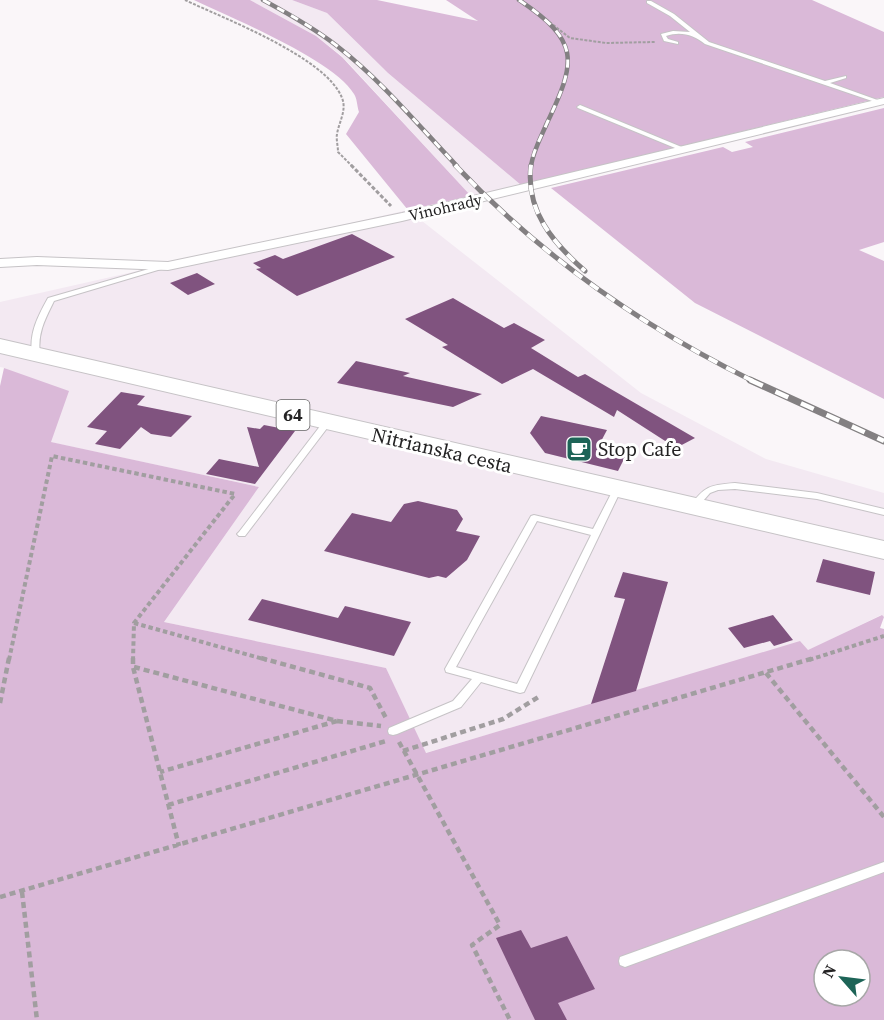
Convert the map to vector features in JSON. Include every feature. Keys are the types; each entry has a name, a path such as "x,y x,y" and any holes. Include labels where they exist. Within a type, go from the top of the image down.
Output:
{"main road":[{"name":"Nitrianska cesta","path":"0,346 884,550"}],"street":[{"name":"Vinohrady","path":"0,263 37,261 168,266 402,217 882,102"}],"lane":[{"path":"649,2 672,15 707,43 882,102"},
{"path":"676,43 666,40 663,36 673,32 693,34"},
{"path":"825,84 844,77"},
{"path":"580,107 682,149"},
{"path":"36,354 33,342 35,334 51,300 168,266"},
{"path":"242,534 327,423"},
{"path":"692,507 707,491 716,487 735,486 817,496 884,513"},
{"path":"596,533 534,518 450,669 520,688 596,533 617,490"},
{"path":"393,731 457,704 479,677"},
{"path":"625,961 884,867"}],"path":[{"path":"185,0 298,55 327,76 344,99 343,115 337,134 338,152 402,217"},
{"path":"521,0 554,23 562,34 580,41 606,44 676,43"},
{"path":"0,703 52,456 235,494 134,623 133,667 179,846"},
{"path":"133,667 337,721 391,727 370,688 134,623"},
{"path":"0,897 766,673 884,636"},
{"path":"766,673 884,817"},
{"path":"403,751 503,719 540,696"},
{"path":"160,771 337,721"},
{"path":"168,805 396,738 500,925 472,945 510,1020"},
{"path":"22,892 37,1020"}],"shaded area":[{"path":"194,0 250,0 316,36 342,57 471,196 408,210 346,134 359,112 355,96 343,81 305,54"},
{"path":"250,0 292,0 327,13 388,73 521,185 471,196 342,56 316,36"},
{"path":"292,0 377,0 478,21 446,0 812,0 884,32 884,97 521,185 388,73 327,13"},
{"path":"884,108 884,242 859,250 884,261 884,399 695,303 551,188 723,147 732,152 753,147 745,142"},
{"path":"408,210 641,393 766,459 884,493 884,617 881,615 807,651 636,691 425,753 386,668 164,622 259,487 50,442 5,368 0,367 0,302"},
{"path":"4,368 69,391 51,442 259,487 164,622 386,668 426,753 800,641 808,650 882,615 884,617 880,628 884,629 884,1020 0,1020 0,386"}],"building":[{"path":"352,234 395,257 297,296 256,269 261,268 253,263 275,255 283,259"},
{"path":"197,273 215,284 188,295 170,283"},
{"path":"453,298 504,328 514,323 545,340 531,348 578,377 585,374 695,438 676,448 617,410 614,417 533,369 502,384 442,347 448,345 405,319"},
{"path":"356,361 410,373 403,376 482,394 453,407 337,383"},
{"path":"121,392 145,396 137,405 192,416 171,437 151,434 141,427 120,449 95,444 107,431 87,427"},
{"path":"541,416 607,430 598,447 627,453 618,471 545,453 530,433"},
{"path":"264,425 295,431 255,484 206,474 219,459 259,467 247,427 260,429"},
{"path":"418,501 457,510 463,519 456,531 480,536 467,560 446,578 438,576 429,578 324,551 352,513 391,522 404,504"},
{"path":"823,559 875,572 870,595 816,582"},
{"path":"623,572 668,582 636,691 591,704 625,599 614,597"},
{"path":"262,599 338,618 345,606 411,622 394,656 248,620"},
{"path":"773,615 793,640 774,646 770,641 744,648 728,628"},
{"path":"521,930 531,948 567,936 595,989 558,1003 567,1020 535,1020 496,938"}],"railway":[{"path":"263,0 310,27 353,60 399,104 457,166"},
{"path":"519,0 539,14 553,28 563,40 567,53 564,83 535,149 531,166"},
{"path":"455,165 522,229 594,286 671,337 753,381"},
{"path":"531,165 532,197 537,211 552,237 585,271"},
{"path":"750,380 884,441"}],"place":[{"name":"Stop Cafe","path":"579,449"}]}
